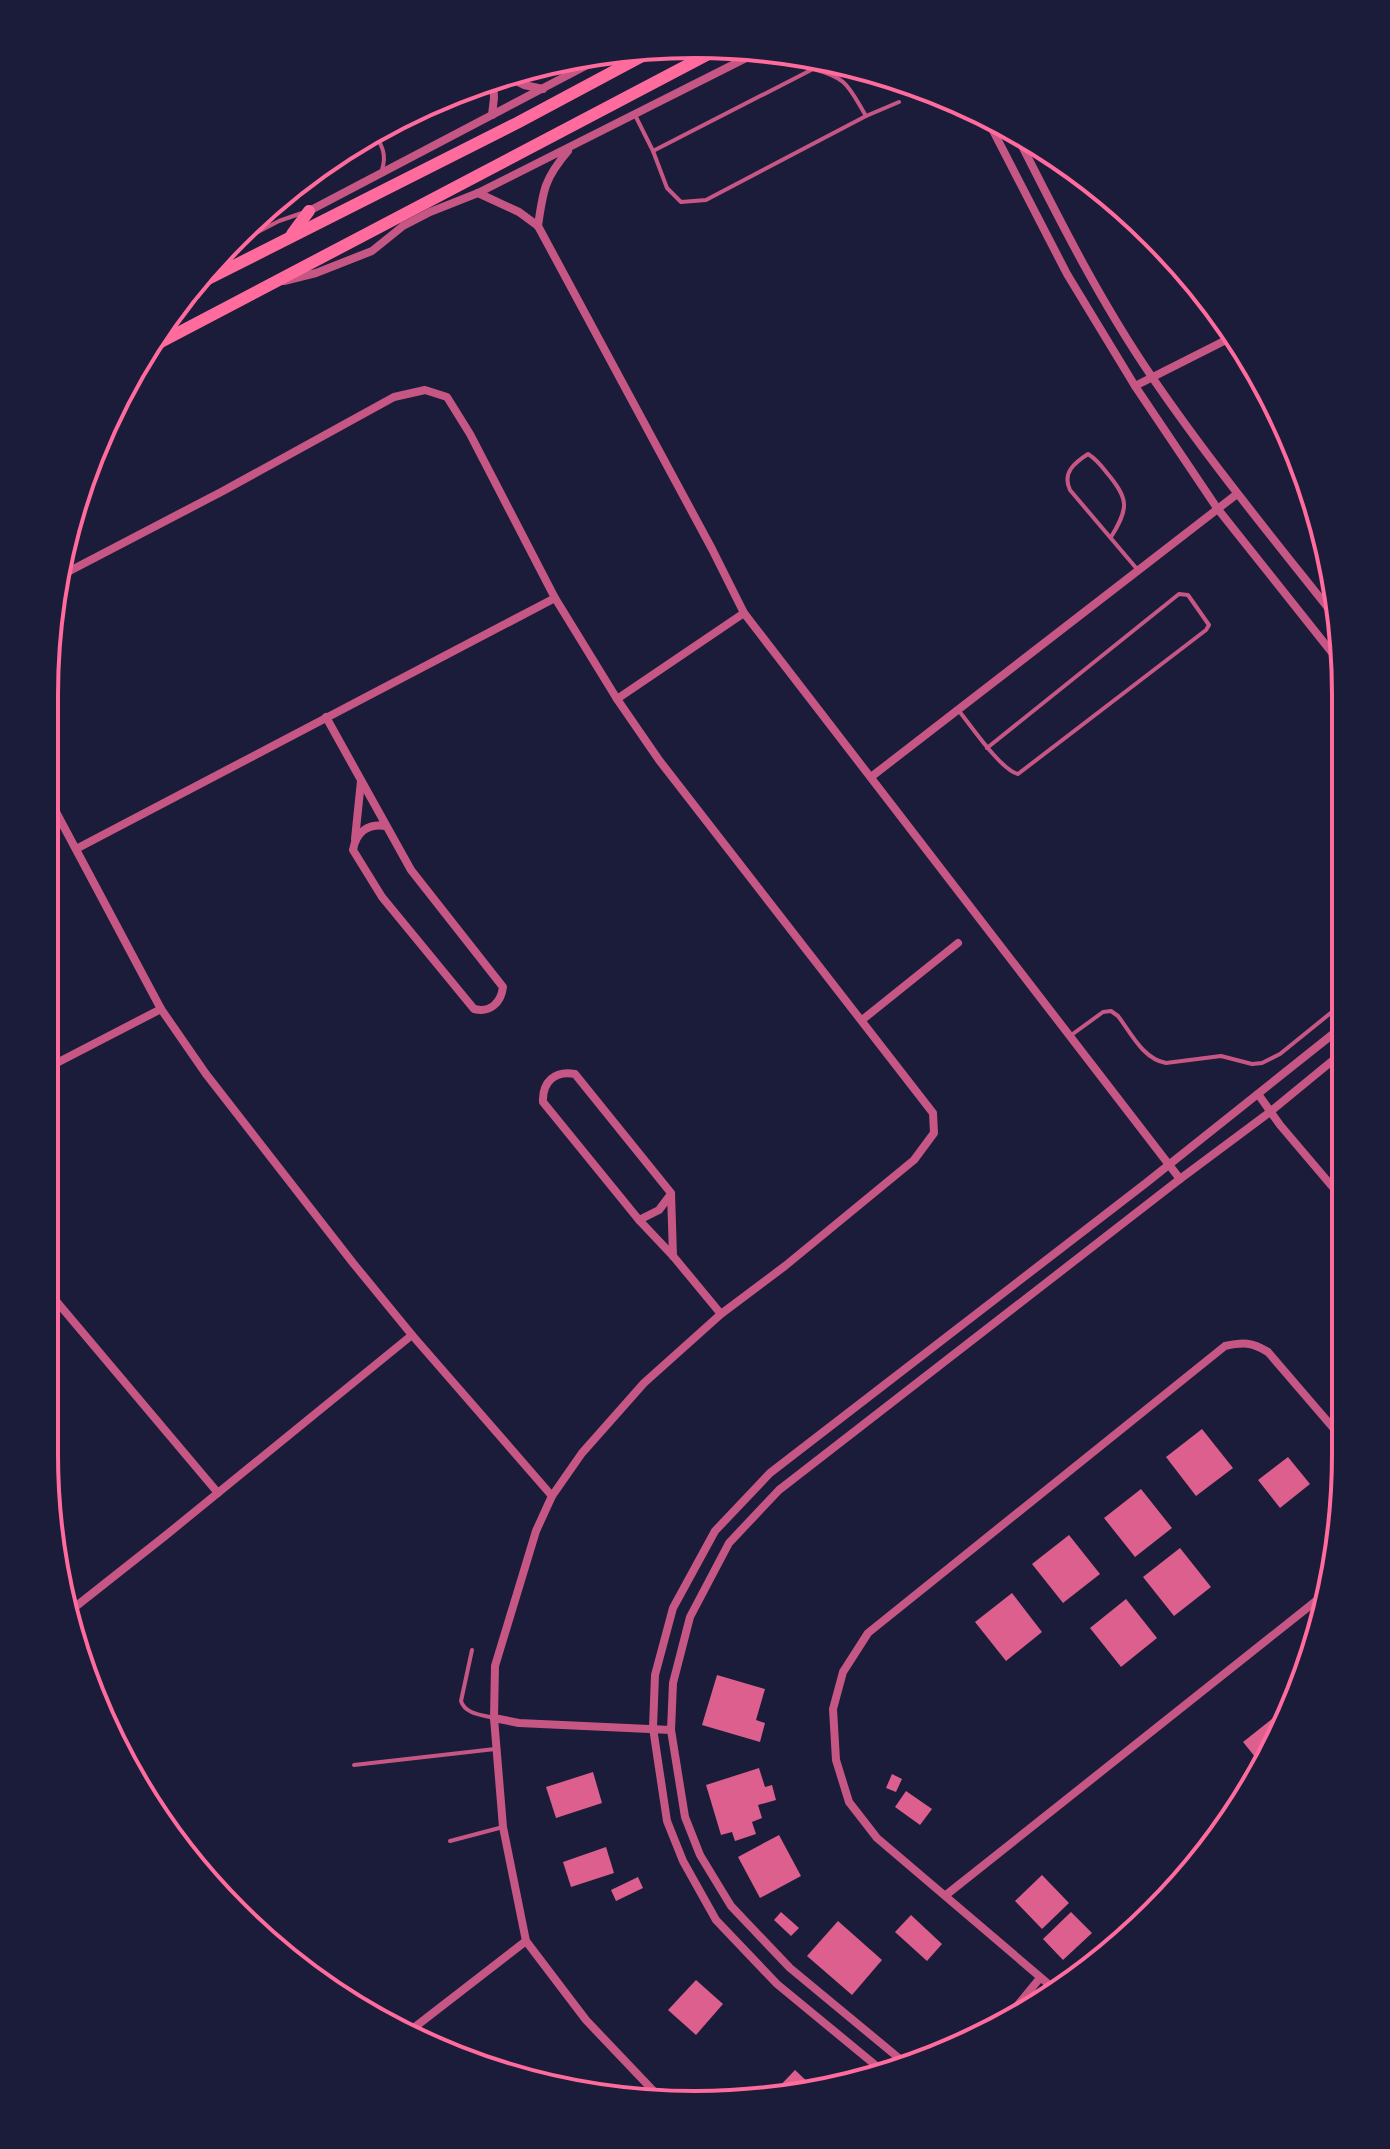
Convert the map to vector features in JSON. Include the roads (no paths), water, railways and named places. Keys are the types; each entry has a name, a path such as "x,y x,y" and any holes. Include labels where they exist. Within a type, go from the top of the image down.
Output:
{"main road":[{"path":"166,339 701,58"},
{"path":"216,275 633,61"},
{"path":"290,237 309,211"}],"street":[{"path":"272,285 316,273 372,251 403,226 572,147 743,60"},
{"path":"309,211 583,68"},
{"path":"520,83 544,89"},
{"path":"492,115 494,91"},
{"path":"994,133 1067,274 1135,386 1217,508 1331,651"},
{"path":"538,226 544,187 553,168 572,147"},
{"path":"1024,149 1084,268 1152,376 1237,494 1326,605"},
{"path":"478,193 519,212 538,226 744,613 1180,1179"},
{"path":"1135,386 1225,341"},
{"path":"70,571 394,397 425,390 447,397 470,434 555,598 617,699 659,760 933,1113 934,1133 914,1160 721,1314 644,1383 582,1453 552,1496 536,1531 495,1666 494,1718 503,1827 526,1941 586,2020 653,2090"},
{"path":"871,777 1237,494"},
{"path":"76,849 555,598"},
{"path":"617,699 744,613"},
{"path":"326,717 361,780 386,826 411,870 503,987 495,1006 485,1010 474,1009 382,897 353,850 361,780"},
{"path":"58,816 161,1009 206,1074 412,1335 552,1496"},
{"path":"354,842 363,829 386,826"},
{"path":"862,1020 958,943"},
{"path":"58,1062 161,1009"},
{"path":"875,2065 777,1984 716,1920 683,1861 667,1821 653,1728 655,1675 673,1608 715,1531 770,1473 1332,1035"},
{"path":"898,2058 790,1968 731,1906 700,1855 685,1817 671,1730 673,1683 690,1617 729,1543 779,1490 1332,1061"},
{"path":"673,1256 671,1193 575,1074 562,1073 551,1079 544,1089 543,1102 721,1314"},
{"path":"1258,1094 1332,1184"},
{"path":"639,1220 659,1210 671,1193"},
{"path":"58,1303 218,1493"},
{"path":"77,1606 412,1335"},
{"path":"1048,1984 877,1838 849,1802 836,1760 833,1709 843,1672 868,1633 1225,1346 1254,1343 1268,1352 1332,1427"},
{"path":"946,1895 1314,1603"},
{"path":"494,1718 519,1723 671,1730"},
{"path":"416,2026 526,1941"},
{"path":"1020,2002 1040,1978"}],"lane":[{"path":"653,151 813,69 833,74 848,86 866,116"},
{"path":"634,114 667,188 681,202 706,200 866,116 899,102"},
{"path":"379,142 385,156 380,174"},
{"path":"259,231 309,211"},
{"path":"1111,537 1121,520 1123,496 1103,467 1088,454 1067,474 1065,480 1070,490 1138,570"},
{"path":"958,710 987,748 1012,773 1024,772 1206,630 1209,625 1206,618 1188,595 1179,594 987,748"},
{"path":"1070,1036 1103,1012 1111,1011 1150,1057 1158,1061 1166,1063 1221,1056 1252,1064 1271,1060 1332,1012"},
{"path":"472,1650 461,1701 468,1710 494,1718"},
{"path":"354,1765 497,1749"},
{"path":"450,1841 503,1827"}]}
